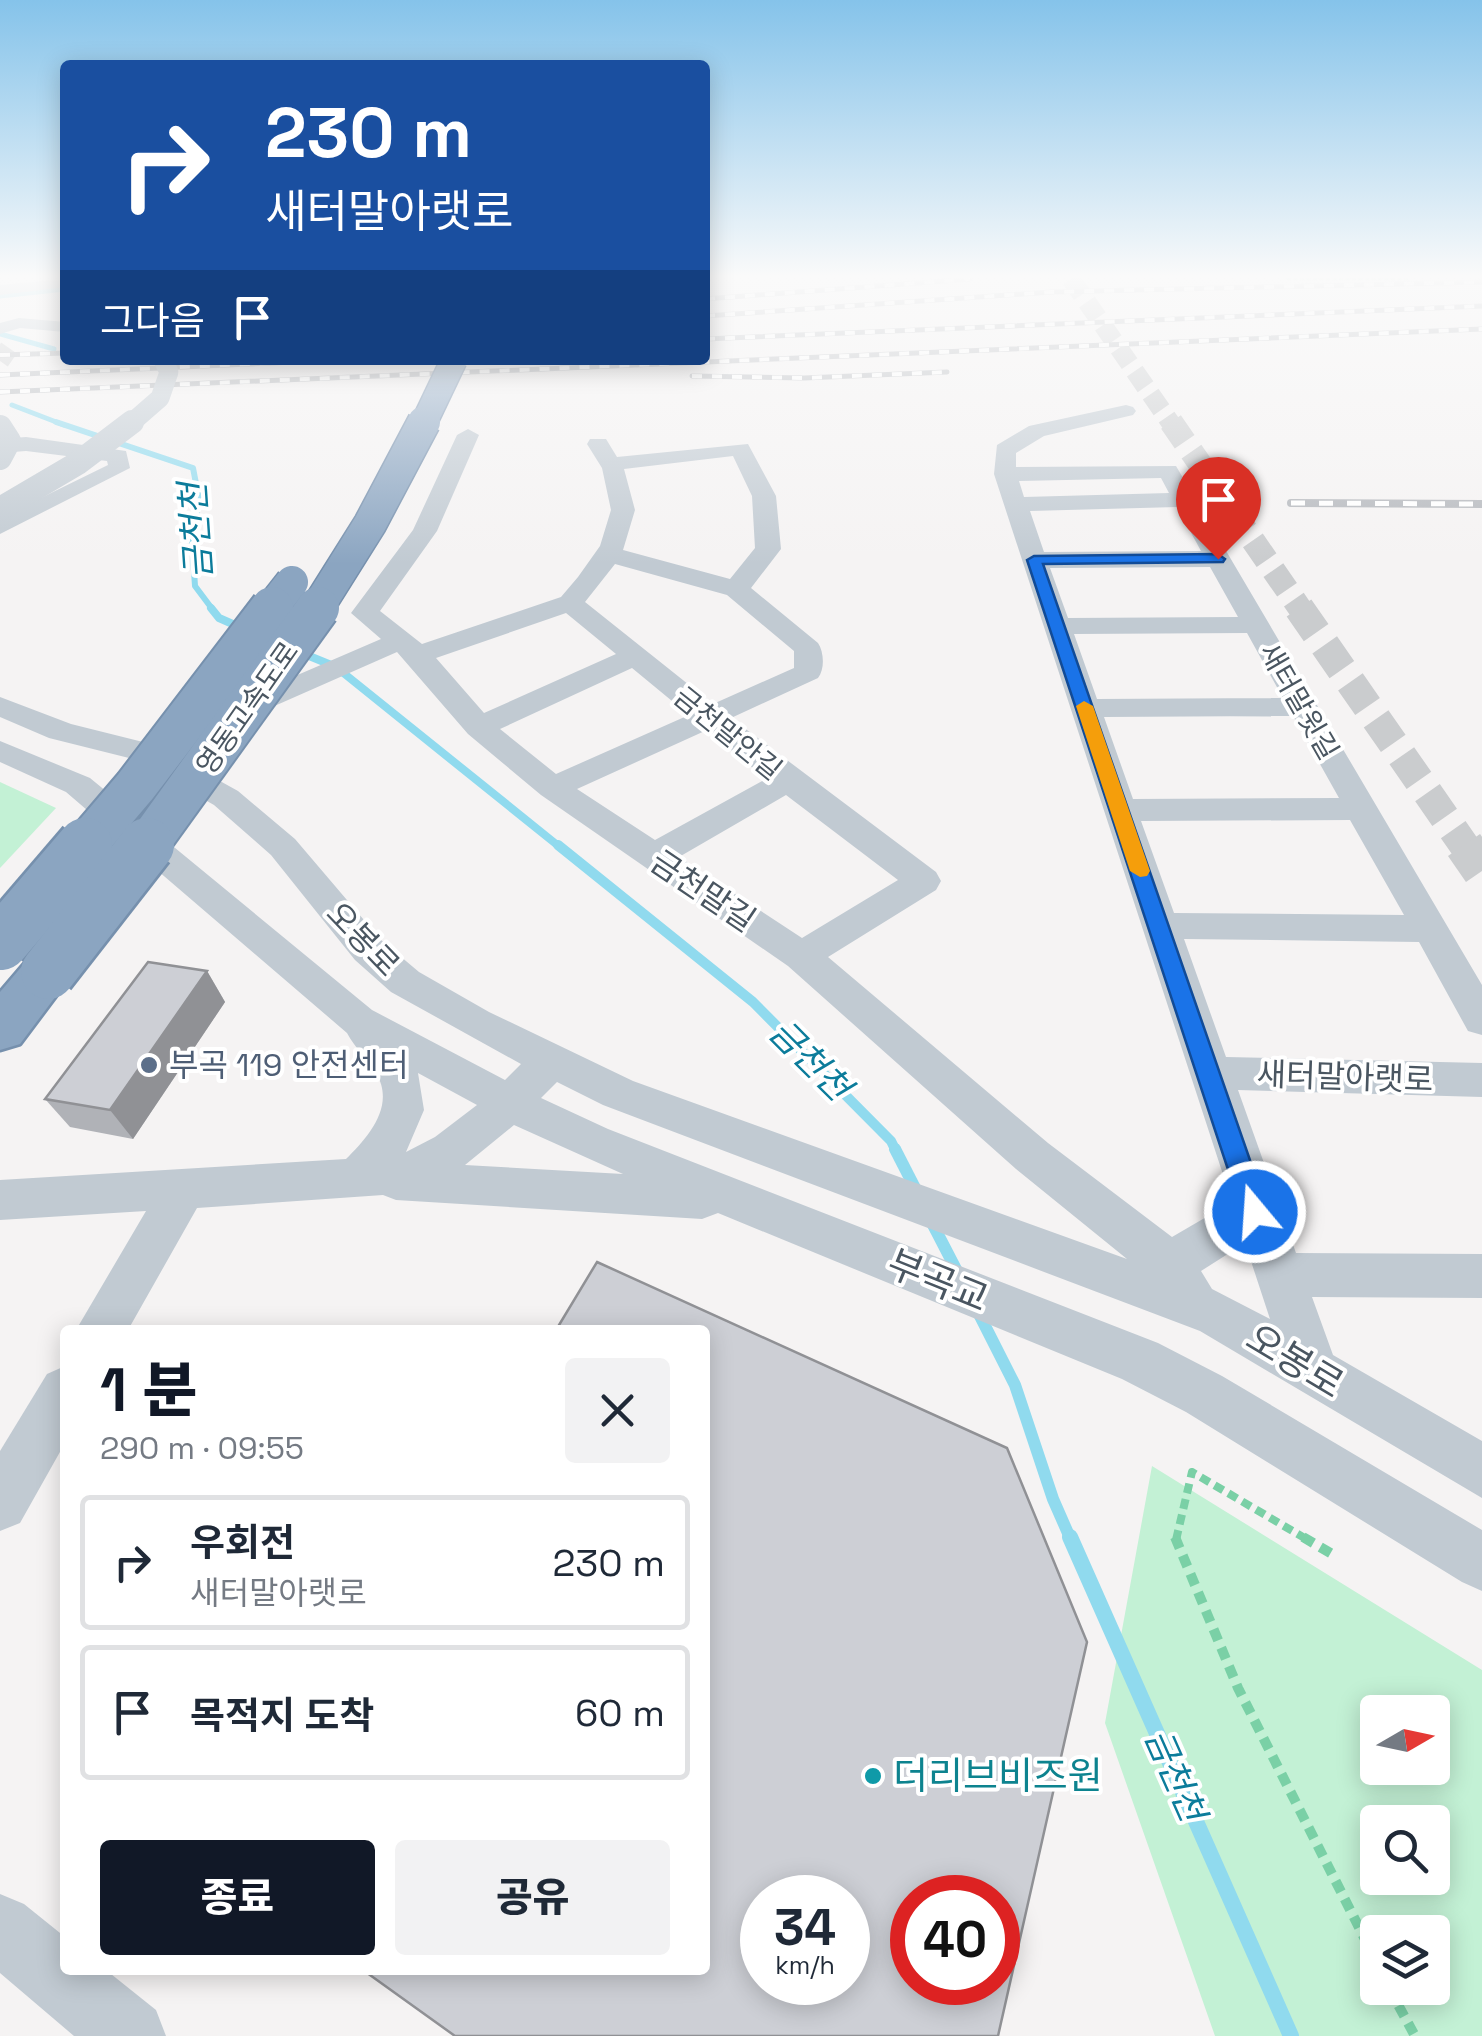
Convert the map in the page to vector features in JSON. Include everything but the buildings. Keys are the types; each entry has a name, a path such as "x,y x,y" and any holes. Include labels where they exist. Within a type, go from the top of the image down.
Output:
{"highway":[{"name":"영동고속도로","path":"0,944 135,787 301,570 394,420 416,374"},
{"name":"영동고속도로","path":"0,1028 187,795 342,570 426,423 448,374"}],"street":[{"path":"0,510 78,463 160,398 168,374"},
{"path":"1010,489 1005,450 1037,430 1126,411"},
{"path":"0,427 9,442 0,458"},
{"name":"금천말길","path":"468,435 425,531 365,614 409,648 480,727 552,788 802,956 1183,1285"},
{"path":"0,446 26,444 118,456 119,468 0,526"},
{"path":"144,752 314,678 570,603 611,554 623,528 624,507 605,454 740,449 764,496 768,549 736,589"},
{"name":"새터말윗길","path":"1010,489 1168,472 1482,1020"},
{"name":"새터말아랫로","path":"1010,489 1312,1371"},
{"path":"552,788 808,672 808,649 736,589 611,554"},
{"path":"1034,560 1218,559"},
{"name":"금천말안길","path":"570,603 788,780 923,881 802,956"},
{"path":"1057,626 1256,626"},
{"path":"480,727 633,657"},
{"name":"오봉로","path":"0,706 60,731 144,752 226,798 282,847 368,950 405,982 618,1093 752,1142"},
{"path":"1085,708 1303,707"},
{"name":"오봉로","path":"0,750 78,785 358,1021 508,1102 592,1142 736,1201"},
{"path":"652,857 788,780"},
{"path":"1120,810 1361,809"},
{"path":"1159,926 1430,929"},
{"path":"357,1178 386,1149 402,1114 401,1080 358,1021"},
{"path":"0,1200 357,1178 410,1170 446,1152 552,1060"},
{"name":"새터말아랫로","path":"1208,1072 1482,1080"},
{"name":"부곡교","path":"752,1142 1099,1270"},
{"path":"357,1178 736,1201"},
{"path":"104,1325 184,1189"},
{"name":"부곡교","path":"736,1201 1140,1361 1204,1394 1482,1562"},
{"path":"1183,1285 1255,1212"},
{"name":"오봉로","path":"1099,1270 1183,1285 1216,1314 1482,1471"},
{"path":"1278,1275 1482,1276"},
{"path":"0,1504 60,1401"},
{"path":"0,1928 130,2036"}],"path":[{"path":"1332,1554 1192,1472 1176,1537 1238,1688 1360,1929"},
{"path":"1399,2005 1416,2036"}],"green space":[{"path":"0,782 56,808 0,868"},
{"path":"1152,1466 1482,1670 1482,2036 1215,2036 1105,1723"}],"waterway":[{"name":"금천천","path":"12,405 58,423"},
{"name":"금천천","path":"58,423 193,468 199,499 192,541 195,586 213,610"},
{"name":"금천천","path":"58,423 64,425"},
{"name":"금천천","path":"211,608 219,618 244,629"},
{"name":"금천천","path":"297,651 336,667 561,848"},
{"name":"금천천","path":"558,845 753,1002 895,1149"},
{"name":"금천천","path":"895,1149 916,1190"},
{"name":"금천천","path":"930,1219 959,1275"},
{"name":"금천천","path":"978,1312 1015,1385 1071,1540"},
{"name":"금천천","path":"1070,1537 1291,2036"}],"tunnel":[{"path":"1137,374 1172,425"},
{"path":"1171,422 1301,610"},
{"path":"1299,608 1466,848"},
{"path":"1464,845 1482,871"}],"railway":[{"path":"0,375 22,374"},
{"path":"0,392 423,374"},
{"path":"692,376 804,378 899,374"},
{"path":"1291,503 1482,504"}],"slow traffic":[{"path":"1084,706 1140,871"}],"place":[{"name":"부곡 119 안전센터","path":"149,1065"},
{"name":"더리브비즈원","path":"873,1776"}],"route":[{"path":"1218,559 1034,560 1255,1212"}]}
